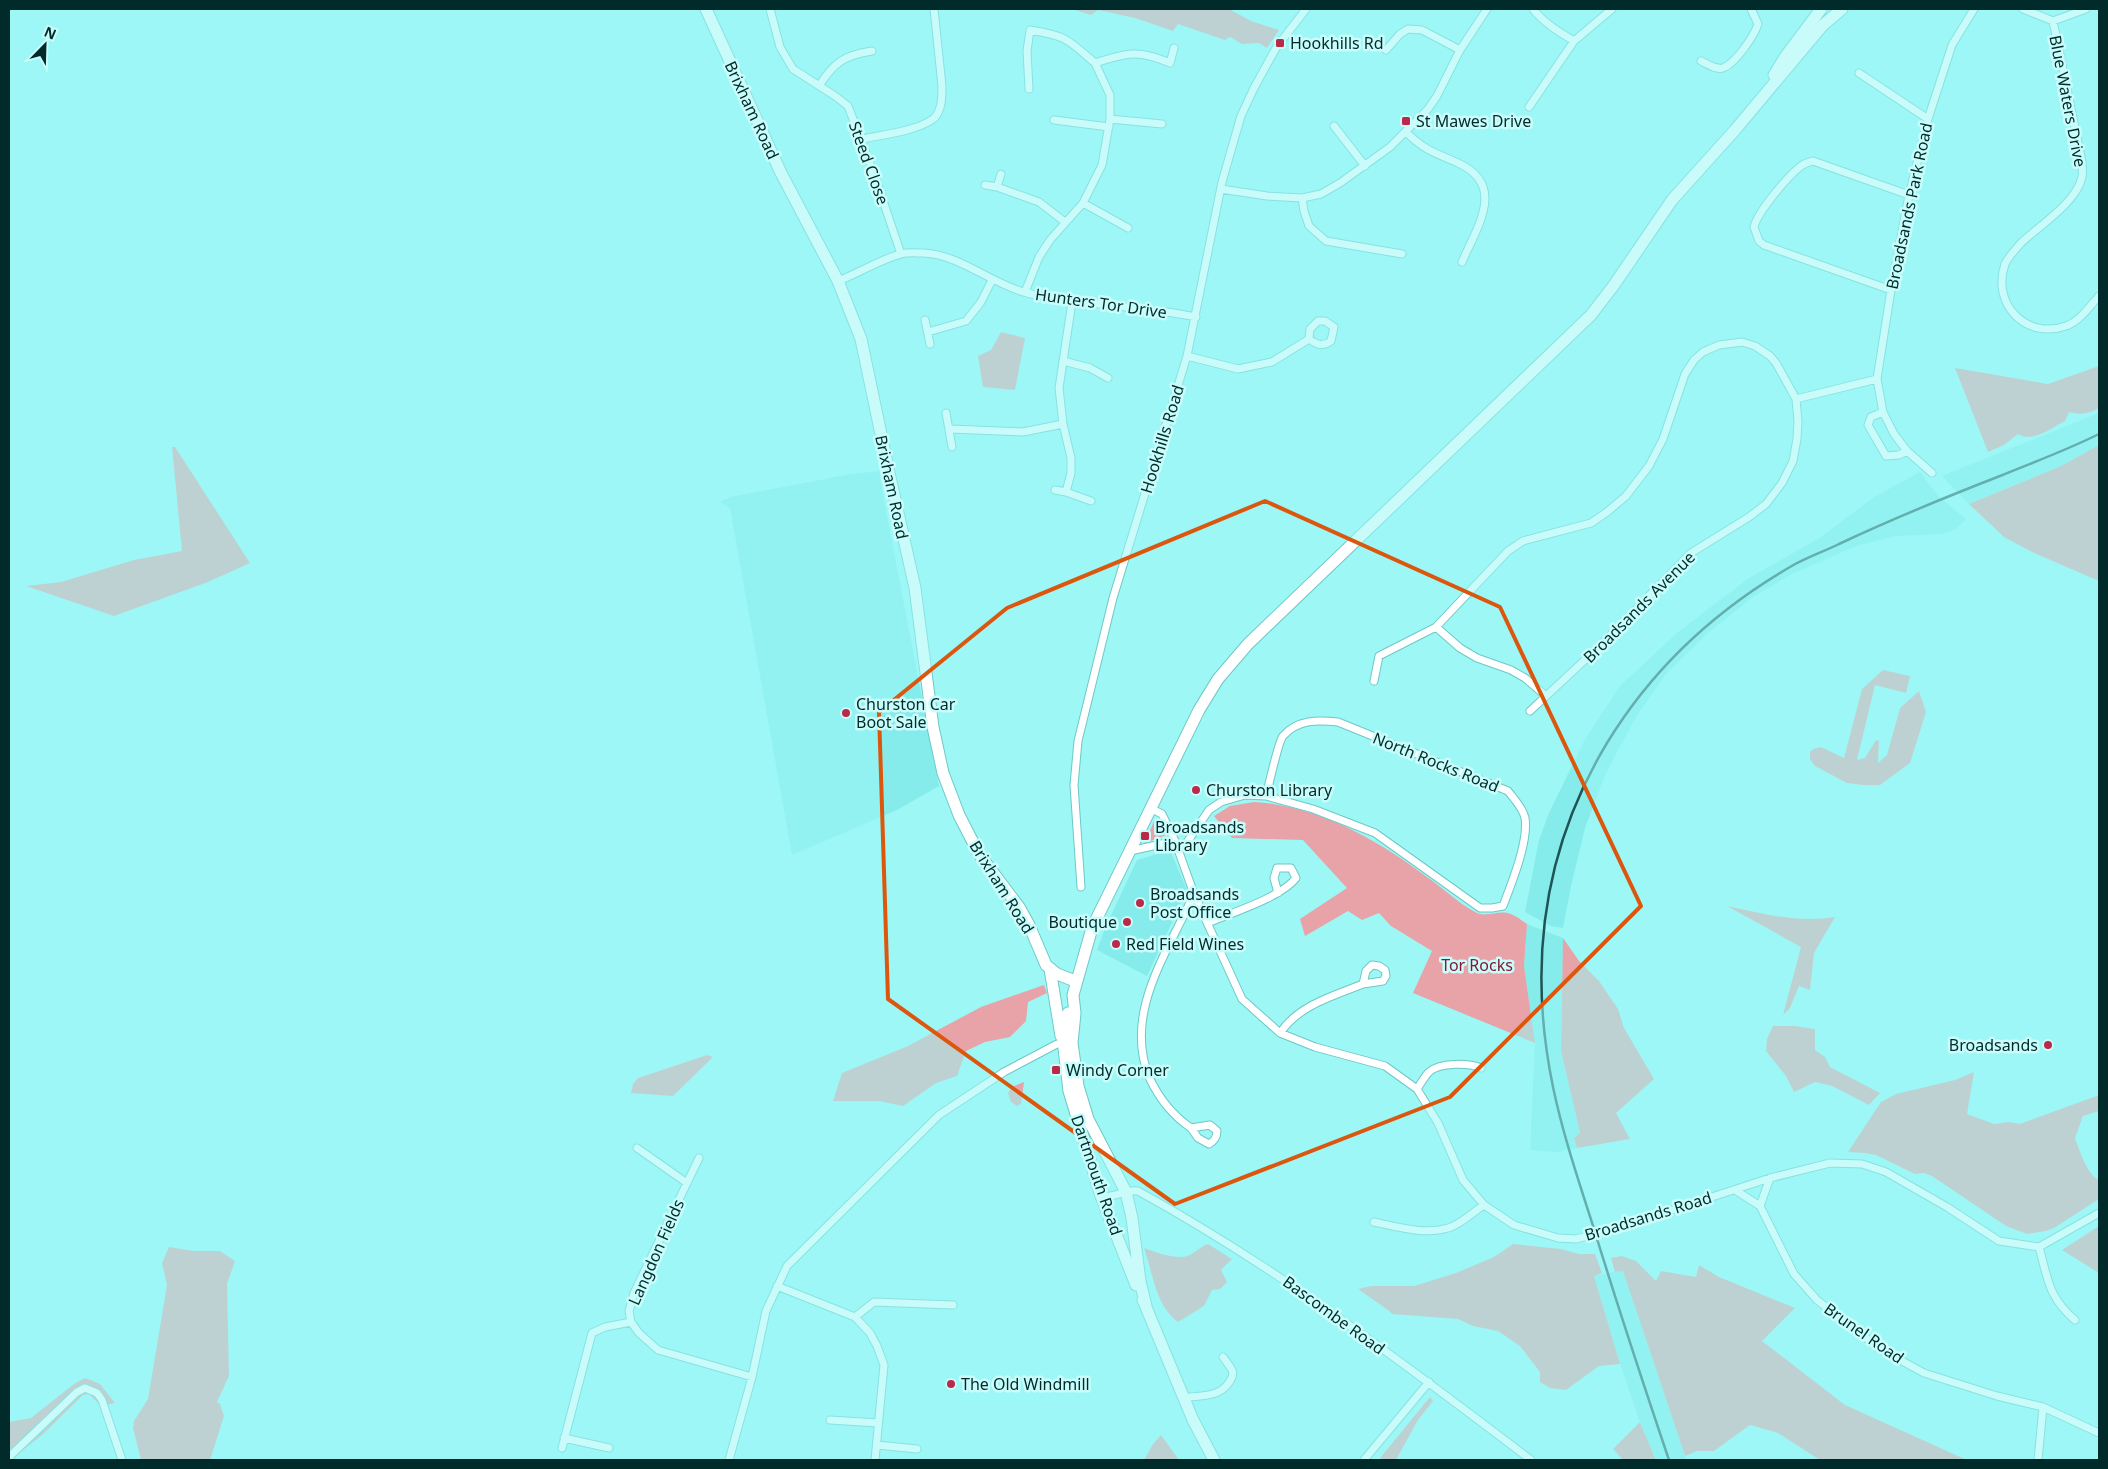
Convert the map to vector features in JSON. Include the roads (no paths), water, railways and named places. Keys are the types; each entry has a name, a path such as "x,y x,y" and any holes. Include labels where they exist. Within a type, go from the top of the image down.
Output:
{"main road":[{"name":"Brixham Road","path":"706,9 781,174 838,282 861,339 915,588 933,727 943,773 960,815 979,854 1019,907 1029,924 1046,965 1050,969 1066,1042"},
{"path":"1760,101 1785,57 1821,9"},
{"path":"1066,1042 1076,981 1092,928 1199,710 1218,679 1248,644 1591,315 1614,285 1672,200 1760,101 1823,25 1842,9"},
{"path":"1050,969 1076,981"},
{"name":"Dartmouth Road","path":"1066,1042 1088,1119 1126,1192 1132,1218 1140,1281 1146,1306"},
{"name":"Dartmouth Road","path":"1066,1042 1069,1091 1101,1196 1184,1398 1214,1460"}],"street":[{"name":"Steed Close","path":"770,9 780,47 793,69 848,106 862,139 902,254"},
{"path":"862,139 916,127 933,119 937,114 942,98 942,86 934,9"},
{"name":"Hookhills Road","path":"1081,887 1074,784 1078,741 1114,598 1187,356 1221,189 1241,116 1276,48 1306,9"},
{"path":"1221,189 1267,196 1302,198 1321,194 1365,166 1406,132 1437,96 1460,50 1487,9"},
{"path":"1533,9 1557,31 1574,41"},
{"path":"1529,107 1574,41 1612,9"},
{"path":"1701,61 1716,68 1724,68 1730,63 1756,31 1758,24 1751,9"},
{"name":"Broadsands Park Road","path":"1907,452 1883,412 1877,379 1909,195 1928,119 1952,45 1974,9"},
{"name":"Blue Waters Drive","path":"2023,9 2053,21 2086,9"},
{"name":"Blue Waters Drive","path":"2053,21 2082,162 2082,178 2072,198 2026,238 2005,263 2002,293 2007,306 2024,323 2047,330 2066,326 2078,319 2099,296"},
{"path":"1386,50 1400,34 1408,29 1422,30 1460,50"},
{"path":"1025,292 1039,257 1065,222 1083,203 1102,165 1110,119 1110,95 1095,63 1066,38 1055,34 1030,30 1027,51 1029,89"},
{"path":"1095,63 1124,53 1152,55 1170,63 1174,48"},
{"path":"819,86 830,69 839,61 851,55 872,51"},
{"path":"1859,73 1928,119"},
{"path":"1110,119 1162,124"},
{"path":"1054,120 1109,127"},
{"path":"1334,126 1365,166"},
{"path":"1406,132 1419,146 1471,170 1484,187 1486,202 1462,262"},
{"path":"1891,290 1863,282 1764,245 1759,241 1754,227 1760,214 1796,170 1803,164 1812,161 1909,195"},
{"path":"997,187 1000,174"},
{"path":"985,185 997,187 1039,202 1065,222"},
{"path":"1302,198 1306,218 1310,226 1326,241 1402,254"},
{"path":"1083,203 1128,228"},
{"name":"Hunters Tor Drive","path":"838,282 902,254 925,253 944,256 992,280 1025,292 1072,302 1163,310 1196,317"},
{"path":"928,332 966,321 981,302 992,280"},
{"path":"1066,492 1071,458 1063,424 1059,388 1072,302"},
{"path":"925,320 930,344"},
{"path":"1187,356 1238,369 1272,362 1309,339"},
{"name":"Broadsands Avenue","path":"1374,681 1379,656 1436,627 1508,551 1523,541 1590,523 1626,496 1649,466 1663,439 1685,374 1694,360 1703,352 1730,343 1742,342 1755,346 1770,356 1776,363 1796,399 1798,421 1793,461 1776,493 1749,517 1691,553 1601,644 1530,711"},
{"path":"1063,361 1090,368 1108,378"},
{"path":"1796,399 1877,379"},
{"path":"946,412 952,447"},
{"path":"1883,412 1871,417 1868,425 1886,456 1900,455 1907,452 1932,472"},
{"path":"950,429 1023,432 1063,424"},
{"path":"1055,490 1090,501"},
{"path":"1436,627 1460,648 1478,658 1511,670 1525,678 1546,696"},
{"name":"North Rocks Road","path":"1176,845 1185,845 1209,810 1221,802 1246,795 1266,796 1314,809 1375,833 1480,908 1503,906 1517,870 1524,839 1525,818 1519,805 1508,791 1338,722 1316,719 1298,724 1282,736 1266,796"},
{"name":"Broadsands Road","path":"1150,808 1162,814 1194,894 1242,999 1280,1033 1315,1047 1385,1066 1417,1089 1430,1107 1445,1136 1463,1180 1484,1205 1514,1225 1558,1238 1576,1239 1611,1230 1770,1178 1830,1163 1873,1166 1900,1179 1998,1241 2039,1247"},
{"path":"1130,851 1176,845"},
{"path":"1208,923 1278,893"},
{"path":"1191,1128 1175,1117 1154,1088 1145,1067 1140,1025 1150,988 1194,894"},
{"path":"1280,1033 1288,1021 1314,1004 1363,984"},
{"path":"730,1460 752,1377 766,1311 787,1266 939,1116 1004,1072 1057,1044 1066,1042"},
{"path":"1417,1089 1430,1071 1446,1066 1471,1064 1481,1068"},
{"name":"Langdon Fields","path":"637,1148 687,1183"},
{"name":"Langdon Fields","path":"699,1158 634,1293 629,1311 631,1322 639,1333 658,1350 752,1377"},
{"path":"1735,1190 1760,1206 1770,1178"},
{"name":"Bascombe Road","path":"1126,1192 1138,1191 1262,1264 1429,1382 1531,1460"},
{"path":"1101,1196 1109,1198 1126,1192"},
{"path":"1374,1222 1412,1229 1432,1230 1449,1228 1484,1205"},
{"name":"Brunel Road","path":"1760,1206 1794,1274 1817,1300 1880,1349 1924,1373 1997,1396 2043,1407 2099,1433"},
{"path":"2075,1320 2064,1311 2052,1296 2039,1247 2099,1213"},
{"path":"777,1286 855,1317 870,1333 884,1365 876,1460"},
{"path":"855,1317 874,1302 953,1305"},
{"name":"Langdon Fields","path":"562,1448 592,1333 606,1327 631,1322"},
{"path":"1184,1398 1208,1396 1217,1393 1227,1386 1233,1376 1223,1357"},
{"path":"1364,1460 1429,1382"},
{"path":"9,1458 77,1392 85,1388 97,1394 102,1400 122,1460"},
{"path":"2038,1460 2043,1407"},
{"path":"830,1420 878,1423"},
{"path":"564,1438 609,1448"},
{"path":"877,1445 917,1449"}],"railway":[{"path":"1669,1460 1621,1316 1572,1158 1557,1105 1546,1042 1542,997 1542,953 1547,909 1555,867 1568,824 1585,783 1607,743 1625,716 1665,666 1711,622 1763,584 1790,567 1879,526 2063,451 2099,434"}],"place":[{"name":"Hookhills Rd","path":"1280,43"},
{"name":"St Mawes Drive","path":"1406,121"},
{"name":"Churston Car Boot Sale","path":"846,713"},
{"name":"Churston Library","path":"1196,790"},
{"name":"Broadsands Library","path":"1145,836"},
{"name":"Broadsands Post Office","path":"1140,903"},
{"name":"Boutique","path":"1127,922"},
{"name":"Red Field Wines","path":"1116,944"},
{"name":"Broadsands","path":"2048,1045"},
{"name":"Windy Corner","path":"1056,1070"},
{"name":"The Old Windmill","path":"951,1384"}],"park label":[{"name":"Tor Rocks","path":"1477,965"}]}
